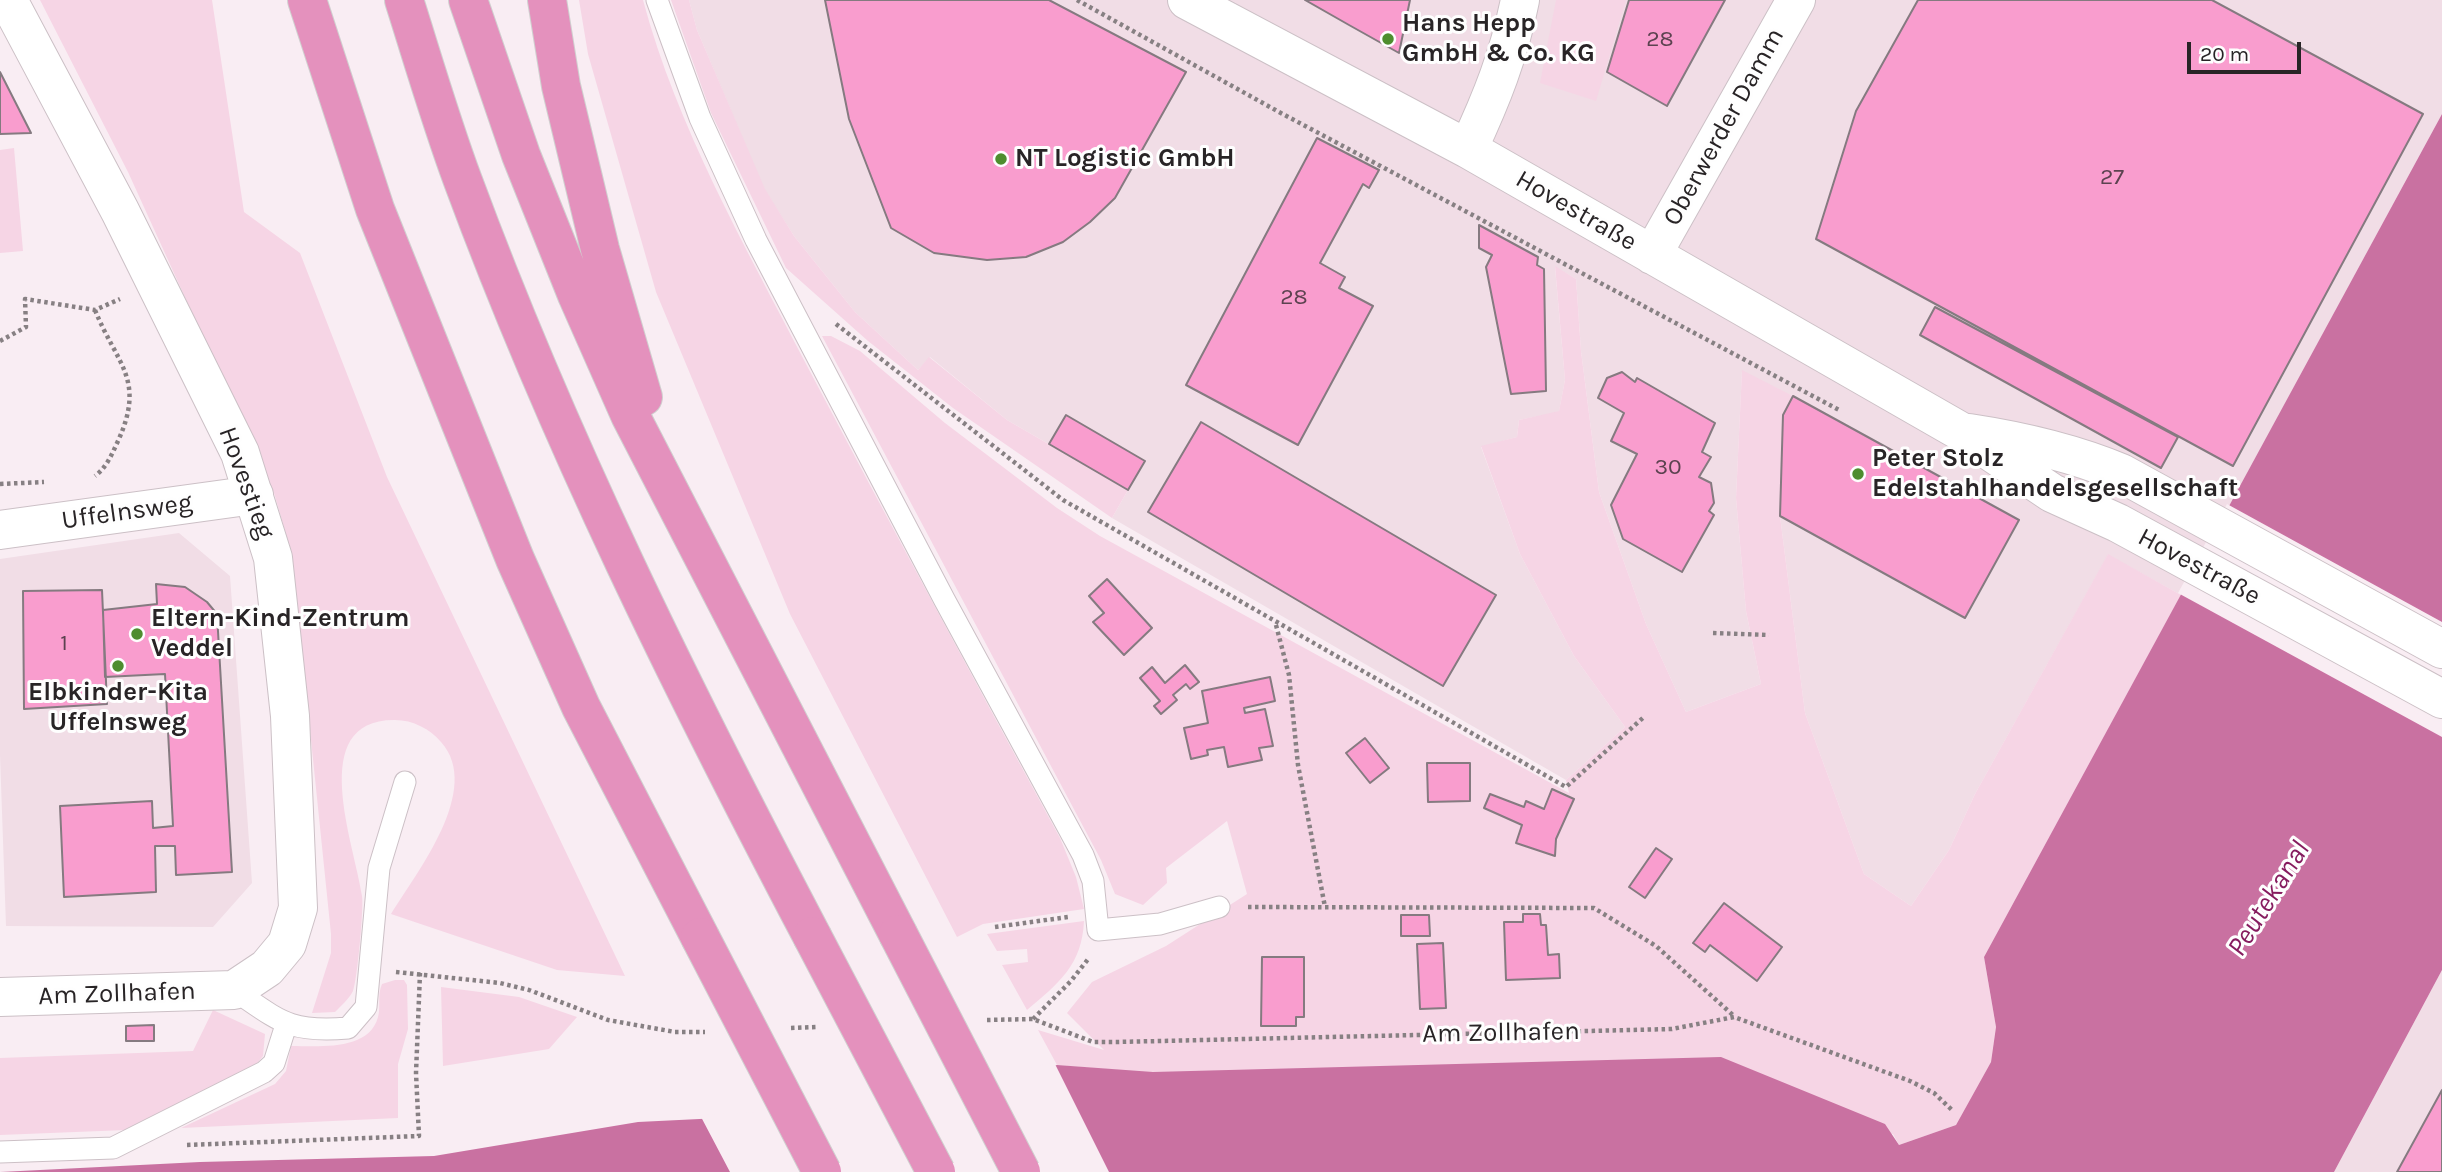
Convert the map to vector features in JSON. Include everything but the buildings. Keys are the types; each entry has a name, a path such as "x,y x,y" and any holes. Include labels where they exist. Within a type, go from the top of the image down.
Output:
{"highway":[{"path":"307,0 375,209 515,559 581,707 822,1172"},
{"path":"404,0 462,180 521,329 589,487 708,735 936,1172"},
{"path":"468,0 521,155 576,295 631,415 1021,1172"},
{"path":"547,0 561,86 573,136 663,477"}],"street":[{"name":"Hovestieg","path":"8,0 156,284 240,453 272,558 290,716 298,908 287,944 267,968 234,990"},
{"name":"Hovestraße","path":"1187,0 1468,149 1960,431 2052,493 2170,551 2442,699"},
{"path":"1468,149 1498,87 1510,50 1520,0"},
{"name":"Oberwerder Damm","path":"1652,254 1796,0"},
{"name":"Hovestraße","path":"1960,431 2027,442 2085,458 2121,473 2442,649"},
{"name":"Uffelnsweg","path":"0,530 254,495"},
{"name":"Am Zollhafen","path":"0,997 234,990"}],"lane":[{"path":"657,0 700,118 755,240 944,599 1083,855 1093,881 1098,922 1160,924 1219,907"},
{"path":"234,990 286,1026 312,1031 348,1028 366,1007 379,868 405,782"},
{"path":"0,1152 113,1148 264,1072 274,1063 286,1026"}],"path":[{"path":"1077,0 1290,118 1852,416"},
{"path":"0,341 26,327 25,299 95,310 156,284"},
{"path":"86,479 101,472 112,455 128,419 131,393 128,374 105,336 95,310"},
{"path":"831,320 1063,500 1276,624 1566,787 1646,716"},
{"path":"0,484 47,482"},
{"path":"1276,624 1289,676 1298,765 1325,907"},
{"path":"1713,633 1769,635"},
{"path":"1219,907 1594,908 1656,946 1734,1017 1910,1081 1934,1093 1952,1110"},
{"path":"995,927 1098,922"},
{"name":"Am Zollhafen","path":"1098,922 1086,964 1032,1018 1093,1042 1672,1029 1734,1017"},
{"path":"182,1145 419,1136 416,1073 420,973"}],"shaded area":[{"path":"40,0 212,0 244,212 300,253 387,477 625,976 557,970 391,914 442,830 455,783 452,761 437,737 415,724 395,720 367,725 351,740 343,762 342,788 346,818 362,896 355,985 347,1000 335,1012 312,1013 331,953 331,934 292,555 274,493 128,172"},
{"path":"579,0 643,0 674,94 714,185 837,422 1060,838 1076,877 1084,909 983,924 957,937 790,614 656,292 588,54"},
{"path":"671,0 689,0 697,30 765,189 794,236 855,312 918,370 929,357 1007,420 1128,490 1112,518 953,408 868,341 786,268 711,113"},
{"path":"689,0 2442,0 2442,114 2181,595 2108,555 1975,794 1949,850 1911,906 1864,874 1805,713 1780,516 1783,415 1792,396 1742,371 1736,498 1746,611 1761,684 1686,712 1646,624 1599,492 1581,351 1576,279 1555,267 1565,380 1559,412 1519,420 1517,437 1481,447 1520,554 1574,656 1625,727 1566,780 1112,518 1128,490 1007,420 930,357 918,370 855,312 794,236 764,189 697,30"},
{"path":"1556,0 1626,0 1596,101 1540,83"},
{"path":"14,148 23,251 0,253 0,150"},
{"path":"1555,266 1576,279 1581,351 1599,492 1646,624 1686,712 1761,684 1746,611 1736,498 1742,370 1793,396 1783,415 1780,516 1805,713 1864,874 1911,906 1949,850 1975,794 2108,554 2181,595 1984,957 1996,1027 1991,1062 1956,1125 1899,1145 1893,1134 1057,1065 1038,1030 1104,1050 1067,1013 1092,982 1166,946 1247,894 1227,821 1166,868 1167,883 1143,905 1115,894 1101,860 822,336 831,336 860,351 945,423 1057,508 1100,536 1569,793 1566,780 1625,727 1574,656 1520,554 1481,446 1517,437 1519,420 1559,411 1565,380"},
{"name":"Elbkinder-Kita Uffelnsweg","path":"179,533 230,576 252,883 213,927 6,926 0,755 0,559"},
{"path":"1084,921 1079,950 1067,972 1027,1010 1002,965 1028,962 1027,949 997,951 987,934"},
{"path":"2442,970 2442,1172 2334,1172"},
{"path":"404,980 407,985 408,1029 398,1064 398,1118 181,1128 275,1084 286,1071 291,1046 329,1046 365,1036 378,1017 382,984"},
{"path":"441,987 519,997 577,1017 549,1049 443,1066"},
{"path":"213,1010 265,1034 263,1056 253,1068 126,1130 0,1135 0,1058 193,1051"}],"water":[{"name":"Peutekanal","path":"2442,114 2442,970 2334,1172 0,1172 200,1162 434,1156 638,1122 884,1110 1057,1065 1153,1072 1721,1057 1885,1124 1899,1145 1956,1125 1991,1062 1996,1027 1984,957"}],"pier":[{"path":"2227,504 2442,622 2442,737 2178,593"},
{"path":"1054,1062 1109,1172 730,1172 700,1115 883,1106"}],"place":[{"name":"Hans Hepp GmbH & Co. KG","path":"1388,39"},
{"name":"NT Logistic GmbH","path":"1001,159"},
{"name":"Peter Stolz Edelstahlhandelsgesellschaft","path":"1858,474"},
{"name":"Eltern-Kind-Zentrum Veddel","path":"137,634"},
{"name":"Elbkinder-Kita Uffelnsweg","path":"118,666"}]}
